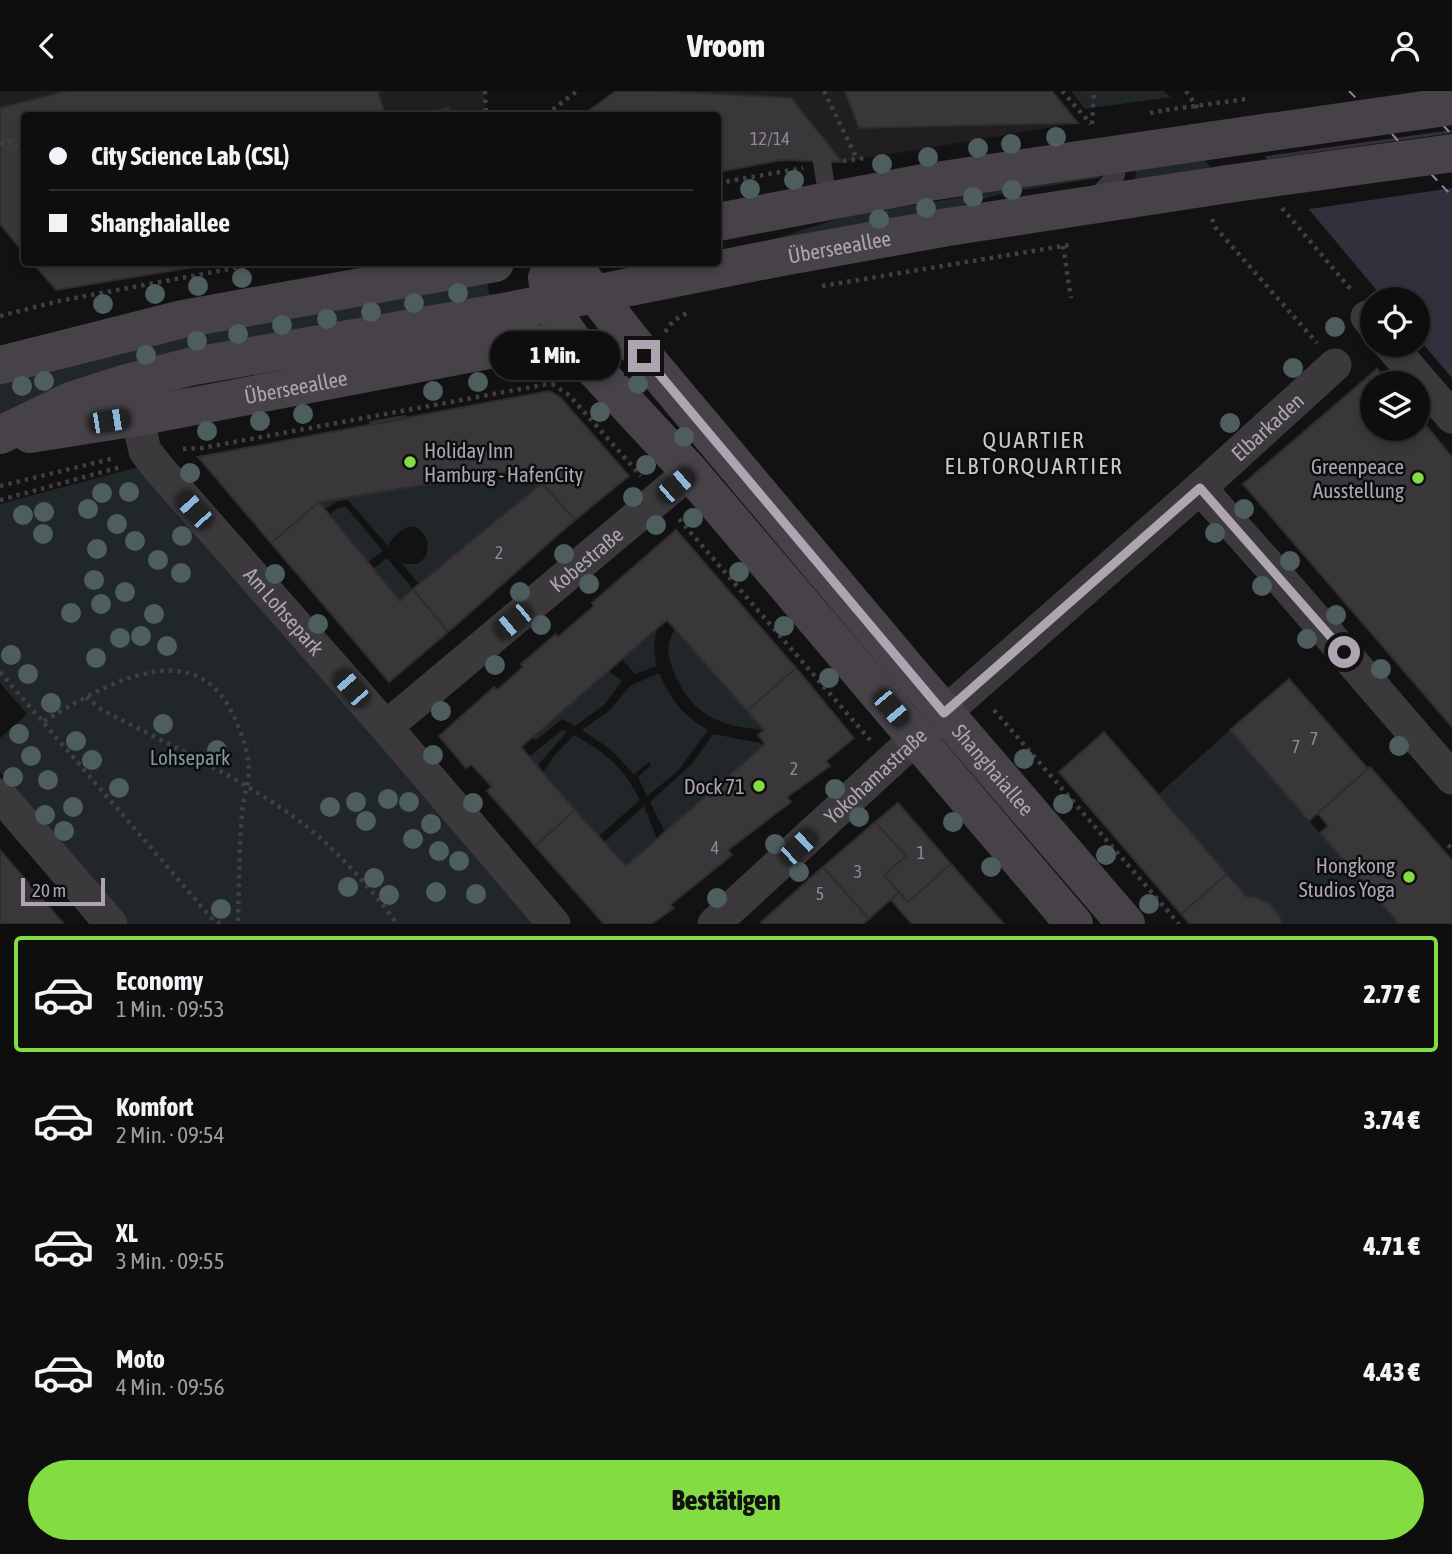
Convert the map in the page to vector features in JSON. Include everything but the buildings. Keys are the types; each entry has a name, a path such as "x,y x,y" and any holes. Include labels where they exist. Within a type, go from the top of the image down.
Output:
{"main road":[{"path":"721,221 929,182 1452,106"},
{"name":"Überseeallee","path":"0,437 73,400 189,367 948,227 1080,225 1452,153"},
{"path":"0,365 183,319 478,266"},
{"name":"Shanghaiallee","path":"549,266 547,284 551,302 569,337 586,360 690,472 903,750 1074,924"},
{"name":"Shanghaiallee","path":"569,266 956,703 1126,924"},
{"name":"Überseeallee","path":"0,437 147,446 525,343 556,345 586,360"}],"street":[{"path":"1401,357 1452,417"},
{"name":"Elbarkaden","path":"956,703 1335,365"},
{"name":"Am Lohsepark","path":"147,446 554,924"},
{"name":"Kobestraße","path":"386,727 690,472"},
{"path":"1200,488 1452,778"},
{"name":"Yokohamastraße","path":"715,924 956,703"},
{"path":"0,795 111,924"}],"lane":[{"path":"1080,225 1095,199 1114,179 1117,172 1115,155"},
{"path":"821,161 828,201"}],"path":[{"path":"485,91 486,112"},
{"path":"550,112 577,91"},
{"path":"824,91 857,159"},
{"path":"1062,91 1092,125 1094,91"},
{"path":"1166,110 1255,98"},
{"path":"0,144 11,141 21,151"},
{"path":"1204,221 1211,218 1223,199"},
{"path":"1211,218 1309,334"},
{"path":"815,287 1063,246 1080,225"},
{"path":"1063,246 1071,298"},
{"path":"0,316 59,301 245,266"},
{"path":"0,486 147,446 202,448 552,383 569,394 660,498 903,750"},
{"path":"386,414 388,422"},
{"path":"0,500 140,462 154,463 147,446"},
{"path":"44,721 120,680 142,673 160,671 192,675 212,686 223,697 233,714 248,754 249,774 242,821 238,924"},
{"path":"0,672 213,920 221,924"},
{"path":"86,697 102,710 247,786 303,824 356,874 397,924"},
{"path":"956,703 992,707 1179,924"}],"shaded area":[{"path":"0,91 485,91 486,112 21,112 21,249 0,224"},
{"path":"616,91 1052,91 1078,123 842,162 781,160 721,171 721,112 587,112"},
{"path":"1210,91 1452,91 1452,378 1430,352 1430,287 1374,287"}],"green space":[{"path":"1071,91 1163,91 1171,97 1085,109"},
{"path":"1204,158 1214,173 1135,180 1136,170"},
{"path":"1103,174 1099,178 1004,193 921,222 766,242 846,216"},
{"path":"487,281 490,301 0,416 0,382 120,350"},
{"name":"Lohsepark","path":"142,466 538,924 129,924 0,772 0,738 27,714 0,683 0,504"},
{"path":"529,468 542,483 419,584 402,564 418,564 426,556 428,542 418,528 413,526 402,530 388,546 348,500 338,501 325,509 319,502"},
{"path":"346,507 383,551 368,562 330,514 338,508"},
{"path":"387,558 413,589 400,601 374,568"},
{"path":"657,628 654,645 656,666 635,674 622,659"},
{"path":"675,629 764,730 720,721 698,708 688,698 673,670 668,649"},
{"path":"608,671 622,681 604,705 575,726 562,719 536,740 531,738"},
{"path":"659,673 678,706 708,730 678,771 647,796 638,777 651,765 649,762 634,774 610,749 582,730 609,711 630,686"},
{"path":"562,730 567,732 537,766 529,757"},
{"path":"1230,730 1399,924 1282,924 1277,912 1269,904 1246,896 1159,794"},
{"path":"713,734 765,744 665,832 650,802 691,765"},
{"path":"574,735 613,762 627,778 640,800 599,836 543,773 553,757"},
{"path":"644,806 657,839 626,866 604,842"}],"pier":[{"path":"1452,91 1452,130 1259,157 1207,92"},
{"path":"1452,133 1452,188 1303,210 1262,160"}],"ferry route":[{"path":"1349,91 1358,100"},
{"path":"1443,125 1451,134"},
{"path":"1392,134 1400,143"},
{"path":"1431,174 1452,196"}],"place":[{"name":"Holiday Inn Hamburg - HafenCity","path":"410,462"},
{"name":"Greenpeace Ausstellung","path":"1418,478"},
{"name":"Dock 71","path":"759,786"},
{"name":"Hongkong Studios Yoga","path":"1409,877"}],"district":[{"name":"QUARTIER ELBTORQUARTIER","path":"1034,453"}],"route":[{"path":"644,356 944,713 1200,488 1344,652"}]}
